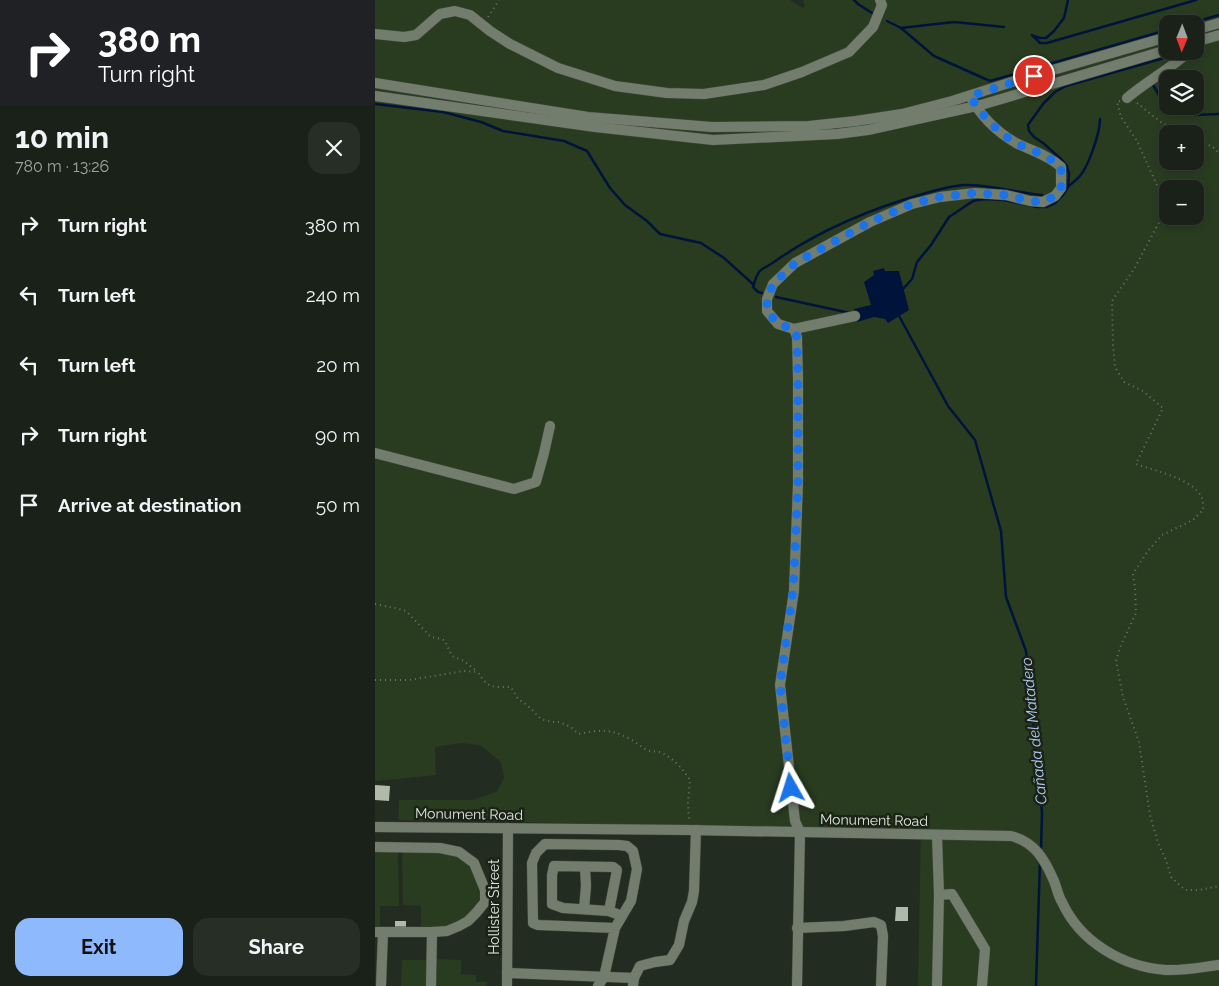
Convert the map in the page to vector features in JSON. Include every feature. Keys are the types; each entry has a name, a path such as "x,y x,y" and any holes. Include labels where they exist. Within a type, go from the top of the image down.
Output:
{"street":[{"path":"375,34 404,37 416,34 440,14 455,11 470,15 510,44 558,68 615,86 667,93 705,94 763,85 802,72 849,52 873,26 882,5 881,0"},
{"path":"1204,27 1219,23"},
{"path":"1204,40 1219,35"},
{"path":"375,82 588,116 712,127 809,126 902,114 1159,40"},
{"path":"375,96 595,127 713,140 837,134 868,130 975,106 1159,52"},
{"path":"1127,98 1180,60"},
{"path":"855,316 794,329 778,324 767,311 767,299 773,284 795,263 870,222 912,204 940,197 975,193 1006,195 1043,202 1055,196 1061,188 1061,167 1053,160 1015,142 992,124 975,106 970,96"},
{"path":"794,329 797,338 798,483 793,591 780,685 795,821 800,832 797,986"},
{"path":"375,453 514,489 536,482 550,426"},
{"name":"Monument Road","path":"375,827 1011,836 1021,838 1034,847 1054,880 1061,901 1073,920 1088,937 1117,957 1141,966 1167,970 1219,965"},
{"name":"Hollister Street","path":"507,986 508,828"},
{"path":"507,973 604,976 634,982 640,966 670,960 679,945 684,921 692,902 694,891 693,830"},
{"path":"937,835 939,895 937,986"},
{"path":"598,986 604,976 615,928 631,901 637,869 633,852 627,846 619,845 545,844 536,853 532,863 533,922 538,924 615,928"},
{"path":"375,847 439,848 459,852 474,863 485,890 485,902 468,921 447,931 379,932 381,986"},
{"path":"609,911 617,870 613,867 554,866 552,875 552,904 563,908 609,911 622,916"},
{"path":"584,909 585,867"},
{"path":"939,895 952,894 985,949 982,986"},
{"path":"797,928 844,926 874,922 881,925 883,936 881,986"},
{"path":"431,986 432,932"}],"path":[{"path":"482,25 499,0"},
{"path":"1166,125 1137,102 1127,98 1117,102 1121,117 1137,142 1160,192 1163,217 1134,269 1111,301 1115,367 1124,382 1143,391 1163,408 1136,464 1177,477 1194,487 1203,498 1203,510 1193,520 1162,535 1147,552 1133,574 1136,613 1121,645 1116,661 1123,698 1139,742 1150,815 1171,877 1185,890 1199,890 1219,886"},
{"path":"1204,142 1219,153"},
{"path":"375,604 406,612 431,638 445,641 452,656 464,661 478,672 491,687 511,686 518,699 541,718 571,727 577,734 600,730 610,731 631,739 647,750 661,752 671,759 683,770 690,780 688,803 693,830"},
{"path":"375,680 409,680 464,671 478,672"}],"green space":[{"path":"375,0 790,0 805,9 803,0 1219,0 1219,986 918,986 921,830 398,820 399,800 473,800 496,792 504,778 501,762 480,745 461,743 435,747 436,775 375,781"},
{"path":"375,851 398,852 399,906 380,906 380,926 375,926"},
{"path":"402,852 439,852 453,854 464,859 474,872 480,893 478,902 468,916 451,926 421,926 421,906 403,905"},
{"path":"434,959 461,960 461,974 476,975 476,982 487,982 486,986 434,986"},
{"path":"402,960 428,960 428,986 401,986"}],"water":[{"path":"884,268 885,271 899,271 909,310 888,323 885,319 874,317 857,322 854,309 871,305 864,282 874,275 873,271"}],"building":[{"path":"375,785 390,786 389,801 375,800"},
{"path":"896,907 908,907 908,921 895,921"},
{"path":"395,921 406,921 406,927 395,927"}],"waterway":[{"path":"854,0 872,13"},
{"path":"1034,36 1046,38 1054,31 1064,18 1068,0"},
{"path":"1032,35 1040,43 1047,43 1196,0"},
{"path":"1204,19 1219,15"},
{"path":"887,21 901,28 954,22 1004,27"},
{"path":"901,28 934,56 990,81 1159,32"},
{"path":"903,289 912,279 917,262 931,245 949,217 973,201 984,199 1004,200 1046,207 1055,203 1063,195 1068,187 1069,174 1067,166 1034,137 1029,131 1028,125 1043,104 1055,92 1066,86 1159,59"},
{"path":"1153,85 1159,95"},
{"path":"375,104 443,112 481,122 503,131 564,141 587,151 610,188 625,205 647,221 660,234 701,243 724,258 754,285"},
{"path":"1204,115 1219,114"},
{"path":"1069,186 1086,167 1098,133 1100,119"},
{"path":"762,293 753,287 761,270 809,240 866,213 926,193 963,185 983,186 1042,195"},
{"path":"776,297 850,313"},
{"name":"Cañada del Matadero","path":"898,314 948,406 975,440 1001,531 1006,597 1026,651 1042,813 1041,851"},
{"name":"Cañada del Matadero","path":"1036,986 1040,861"}],"route":[{"path":"791,788 780,685 793,591 798,483 797,338 794,329 778,324 767,311 767,299 773,284 795,263 870,222 912,204 940,197 975,193 1006,195 1043,202 1055,196 1061,188 1061,167 1053,160 1015,142 992,124 975,106 970,96 1034,76"}]}
